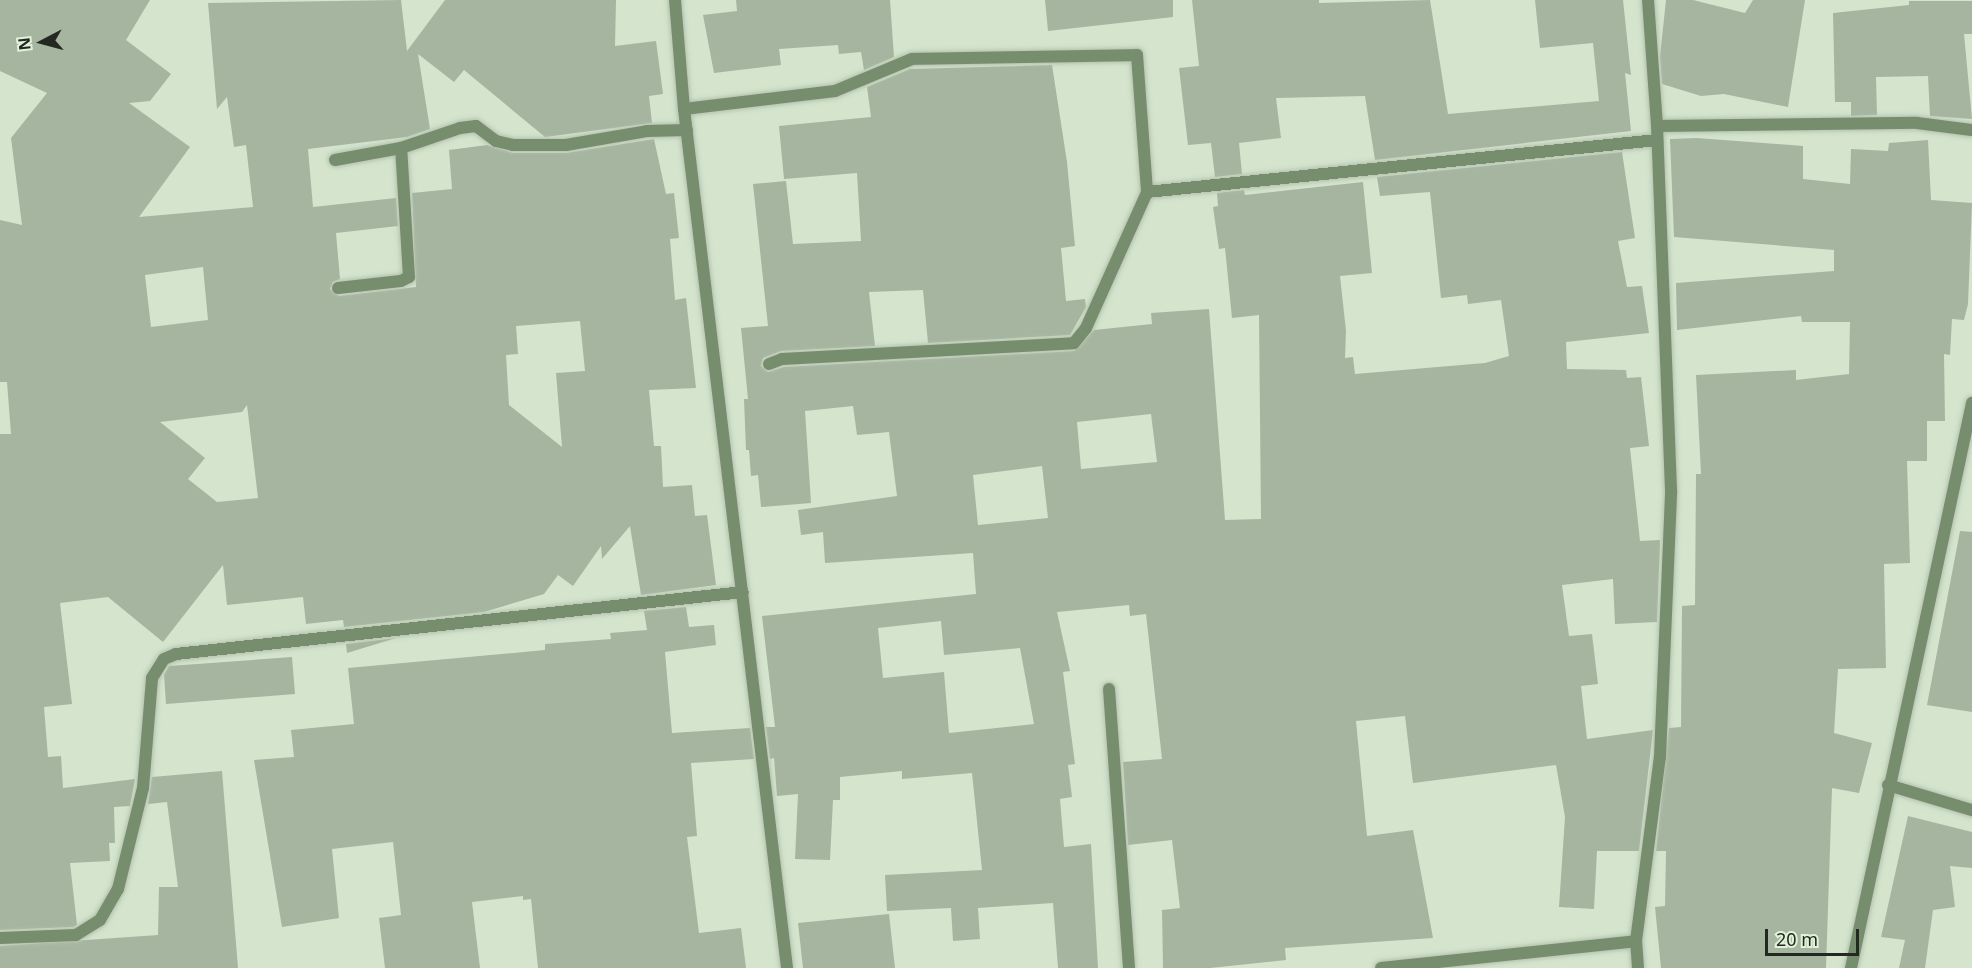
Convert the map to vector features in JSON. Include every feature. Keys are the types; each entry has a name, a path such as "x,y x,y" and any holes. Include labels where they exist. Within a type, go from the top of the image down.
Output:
{"street":[{"path":"675,0 684,109 788,968"},
{"path":"1638,968 1636,941 1660,757 1671,490 1657,126 1648,0"},
{"path":"684,109 835,91 912,59 1137,55 1147,192 1086,328 1074,343 782,359 769,364"},
{"path":"1657,126 1917,123 1972,130"},
{"path":"335,159 401,148 476,126 495,141 513,145 566,145 647,131 687,130"},
{"path":"1147,192 1657,140"},
{"path":"338,288 401,281 409,277 401,148"},
{"path":"1851,968 1888,785 1972,403"},
{"path":"0,938 76,935 100,920 112,899 143,788 152,678 164,659 176,654 743,592"},
{"path":"1109,689 1129,968"},
{"path":"1888,785 1972,810"},
{"path":"1381,968 1636,941"}],"building":[{"path":"0,0 150,0 126,40 171,74 150,101 129,103 190,147 139,217 253,207 246,145 234,147 227,97 217,109 208,3 401,0 407,51 445,0 616,0 615,46 656,41 663,94 649,96 652,123 545,137 464,70 454,82 418,54 430,129 407,137 308,149 313,207 396,198 398,226 336,233 340,279 333,282 330,289 339,296 416,287 412,193 452,189 449,150 487,145 513,153 566,153 654,139 666,194 674,193 679,238 670,239 675,300 686,298 696,388 649,390 654,446 661,446 663,487 692,485 695,516 707,515 716,585 641,595 630,526 602,559 601,546 573,586 558,575 544,594 484,612 344,627 343,620 306,624 303,597 227,605 223,565 163,642 108,597 60,603 72,704 44,707 48,757 61,756 63,788 135,779 130,806 114,807 115,843 109,843 110,861 70,863 77,925 0,930 0,434 11,434 7,382 0,382 0,220 22,225 11,138 47,93 0,71","holes":["203,267 208,320 151,327 145,275","580,321 585,371 556,373 562,447 509,405 506,355 518,354 516,326","247,405 258,498 217,502 188,479 205,458 160,422 242,412"]},
{"path":"736,0 890,0 894,57 864,70 861,52 839,54 838,45 779,49 781,65 714,73 703,15 737,11"},
{"path":"1045,0 1173,0 1173,17 1048,31"},
{"path":"1192,0 1319,0 1319,3 1430,0 1448,114 1599,101 1593,43 1540,48 1535,0 1623,0 1631,75 1625,73 1631,131 1375,160 1365,96 1276,98 1281,138 1239,143 1242,174 1215,177 1211,143 1188,145 1179,68 1199,66"},
{"path":"1666,0 1693,0 1745,13 1753,0 1805,0 1788,107 1724,94 1701,96 1662,84 1660,56"},
{"path":"1909,1 1972,1 1972,34 1964,34 1972,119 1930,116 1928,76 1876,77 1877,115 1851,116 1851,102 1835,102 1833,13 1909,5"},
{"path":"1052,65 1067,162 1075,246 1061,248 1066,301 1085,299 1086,307 1070,335 928,343 923,290 869,292 875,346 781,351 763,358 761,366 768,372 784,367 1074,351 1094,330 1152,324 1151,313 1209,309 1225,520 1261,519 1259,315 1232,318 1225,248 1219,249 1213,207 1218,206 1217,193 1244,190 1245,195 1363,182 1372,273 1340,276 1346,331 1345,358 1353,357 1355,374 1485,363 1509,356 1501,300 1468,304 1467,295 1441,298 1430,192 1380,196 1377,177 1622,152 1635,238 1618,241 1627,287 1642,286 1649,333 1566,342 1567,369 1626,370 1627,378 1641,377 1649,446 1630,448 1640,541 1660,540 1660,544 1657,622 1615,624 1613,579 1562,585 1569,636 1592,634 1598,684 1581,686 1587,739 1653,730 1639,851 1597,851 1594,909 1559,907 1565,817 1556,765 1413,783 1405,716 1356,721 1367,836 1413,830 1433,938 1285,948 1286,960 1210,968 1163,968 1162,910 1180,908 1172,840 1128,845 1123,762 1162,759 1146,614 1130,616 1129,605 1057,612 1070,671 1063,672 1075,764 1068,765 1072,797 1060,799 1064,847 1091,844 1098,968 1058,968 1053,903 978,908 980,939 953,941 951,908 887,911 885,875 982,870 972,773 902,779 902,771 840,777 840,800 833,800 830,860 795,859 798,794 777,796 774,758 770,759 766,727 775,727 762,616 976,594 973,553 825,563 823,532 801,535 798,510 897,496 889,432 857,435 853,406 805,411 811,503 761,507 758,475 751,476 749,450 746,450 744,399 748,399 741,328 768,326 753,184 786,181 793,244 861,241 857,173 784,179 779,126 871,117 867,87 910,69","holes":["1151,414 1157,462 1081,469 1077,422","1042,466 1048,518 978,525 973,475","941,621 944,655 1020,648 1034,724 949,733 944,672 883,678 878,628"]},
{"path":"1697,138 1803,146 1803,179 1850,184 1851,149 1888,151 1889,143 1928,140 1931,200 1972,203 1968,304 1964,320 1952,319 1950,355 1944,354 1945,421 1927,421 1927,461 1907,461 1910,563 1884,564 1886,668 1838,669 1834,733 1872,743 1859,793 1832,788 1826,968 1661,968 1655,907 1665,906 1666,851 1656,851 1669,728 1681,727 1682,606 1695,605 1696,474 1701,474 1696,375 1796,370 1796,380 1849,374 1850,322 1802,322 1801,316 1677,330 1676,283 1834,271 1834,250 1674,237 1670,139"},
{"path":"1960,531 1972,532 1972,712 1927,705"},
{"path":"686,607 689,627 714,625 716,645 665,652 672,733 750,728 754,759 691,763 697,836 687,837 699,933 741,928 746,968 538,968 531,899 523,900 523,896 472,902 480,968 385,968 379,918 401,915 393,842 332,849 339,918 282,927 254,760 294,757 291,730 354,724 348,668 545,650 545,644 611,639 610,633 647,630 644,611"},
{"path":"396,638 347,653 346,644"},
{"path":"292,657 295,694 166,704 164,675 169,666"},
{"path":"222,771 238,968 0,968 0,946 158,935 159,887 178,887 167,802 148,804 152,777"},
{"path":"1908,816 1972,832 1972,868 1950,866 1955,907 1933,910 1925,968 1899,968 1905,940 1881,937"},
{"path":"889,914 895,968 803,968 798,923"}]}
